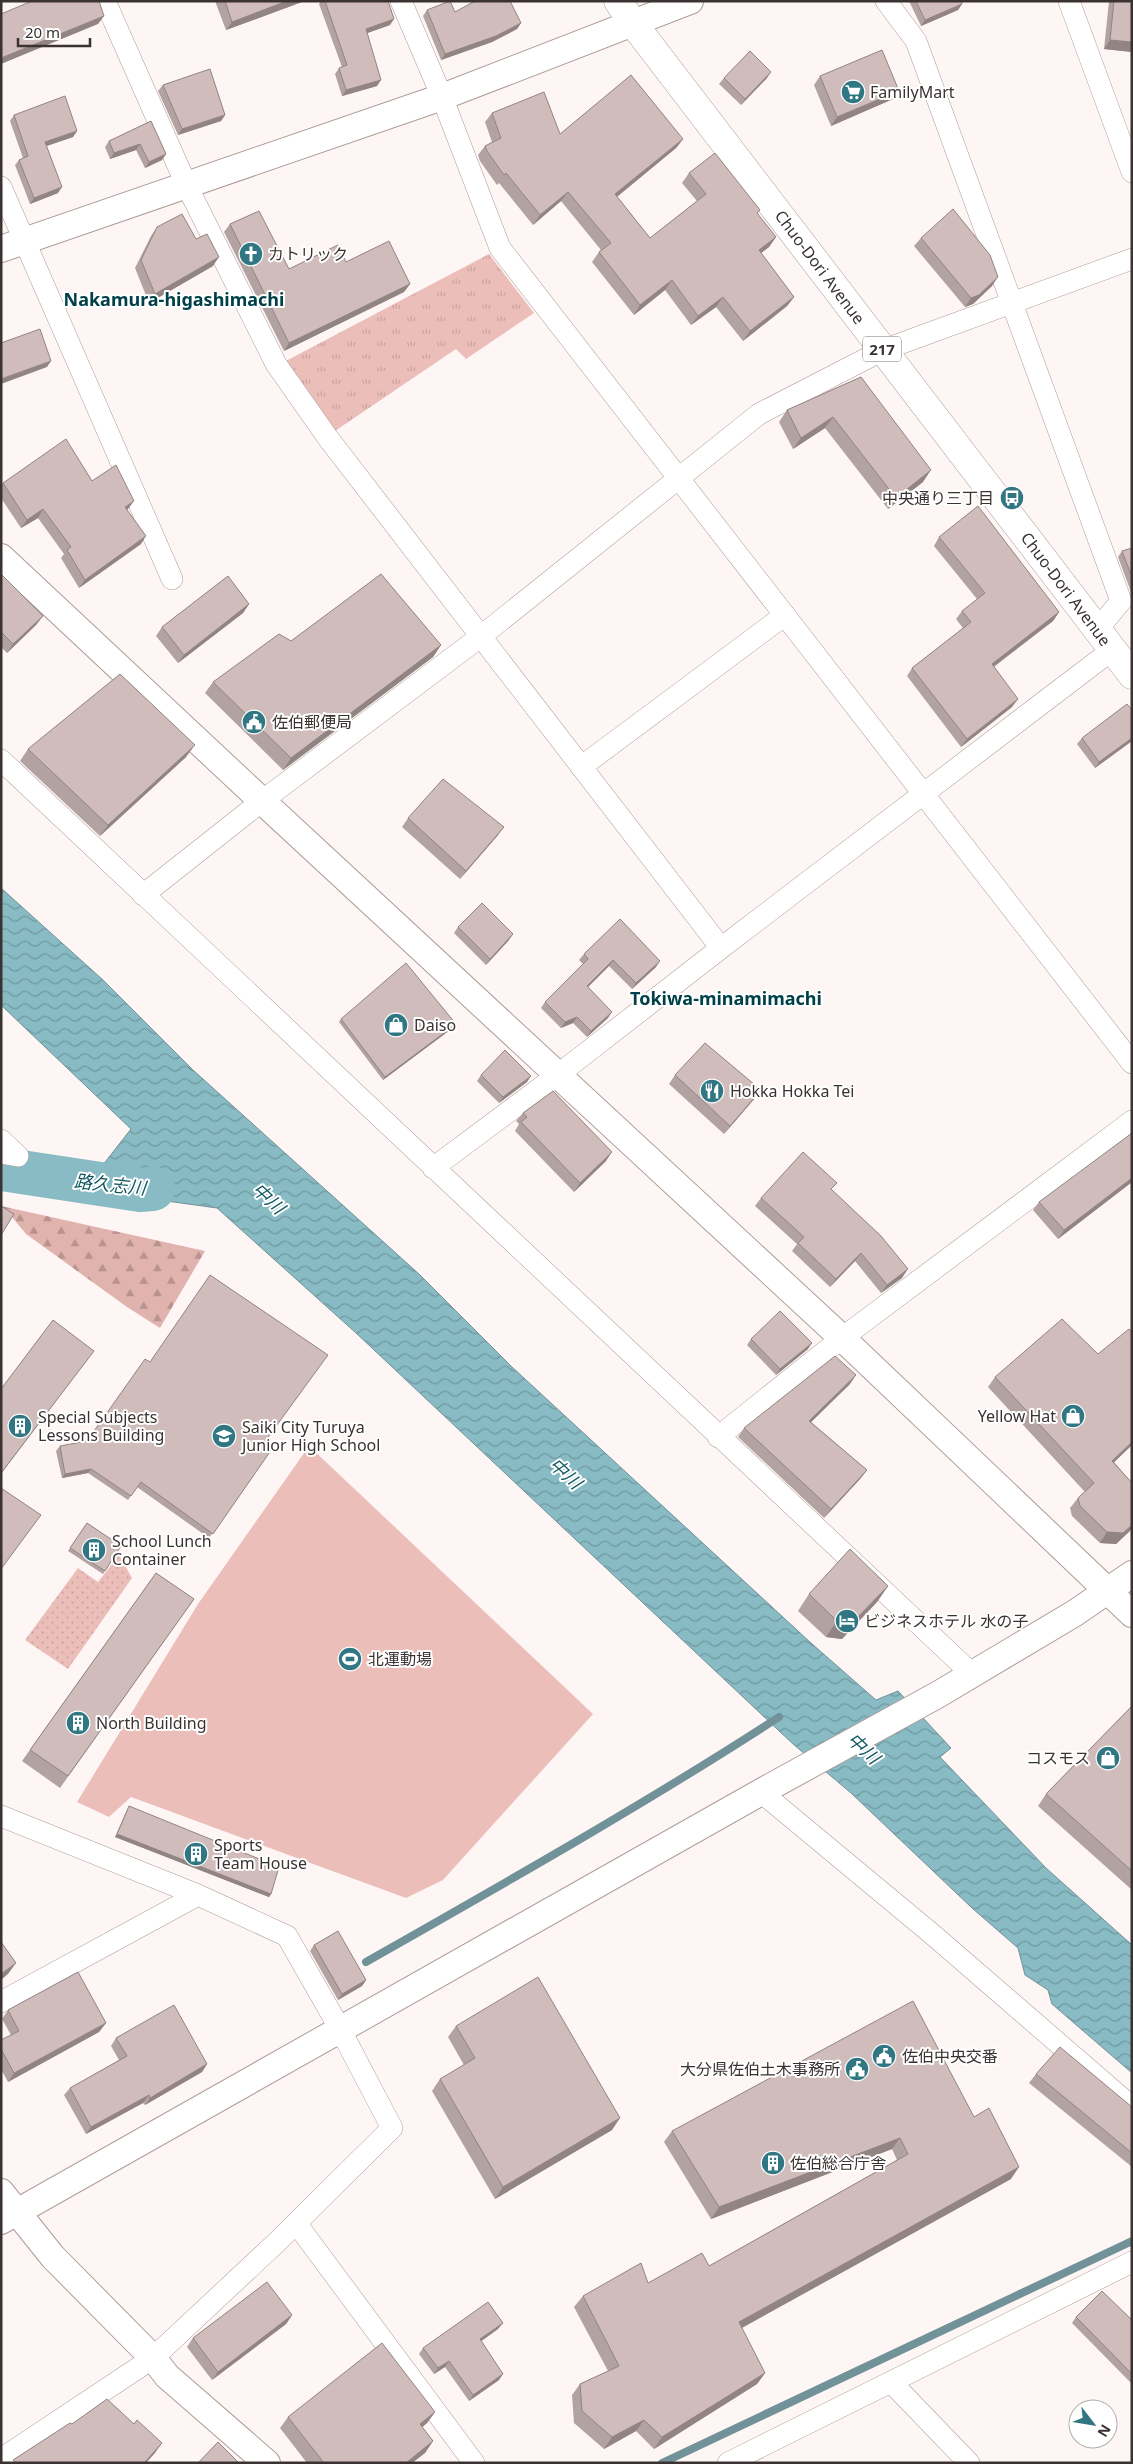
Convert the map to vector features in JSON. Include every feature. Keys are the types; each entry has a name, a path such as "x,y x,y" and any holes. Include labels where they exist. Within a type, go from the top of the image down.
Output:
{"highway":[{"name":"Chuo-Dori Avenue","path":"625,12 883,350 1119,654"}],"street":[{"path":"105,1 186,184 276,364 328,438 721,948"},
{"path":"400,1 442,97 500,248 1132,1063"},
{"path":"1,249 442,97 625,12 690,1"},
{"path":"433,1168 559,1074 924,794 1119,654 1121,601 916,41 886,1"},
{"path":"1069,1 1132,172"},
{"path":"1,187 26,240 172,579"},
{"path":"143,895 262,801 480,637 759,414 883,350 1011,301 1132,259"},
{"path":"1,556 262,801 842,1338 1132,1614"},
{"path":"581,767 785,615"},
{"path":"1,760 718,1437 971,1673"},
{"path":"718,1437 842,1338 1132,1120"},
{"path":"1,1140 18,1156 1,1153"},
{"path":"9,2217 806,1766 939,1694 1107,1592 1132,1574"},
{"path":"761,1792 932,1934 1132,2107"},
{"path":"1,1816 198,1895 287,1936 340,2029 392,2128 296,2223 153,2358 1,2459"},
{"path":"1,2002 198,1895"},
{"path":"1,2192 9,2217 53,2257 153,2358 167,2376 267,2463"},
{"path":"296,2223 474,2463"},
{"path":"728,2463 1132,2262"},
{"path":"891,2382 969,2463"}],"green space":[{"path":"489,254 534,313 466,359 456,349 332,433 282,363"},
{"path":"1,1206 205,1251 160,1328 127,1307 26,1234 12,1217 1,1210"},
{"name":"北運動場","path":"309,1446 593,1714 443,1880 406,1898 131,1797 109,1817 77,1802 198,1604"},
{"path":"119,1555 132,1578 68,1669 25,1640 78,1568 98,1582"}],"water":[{"name":"中川","path":"1,888 103,980 193,1070 419,1274 512,1367 811,1643 876,1700 898,1691 951,1748 940,1757 1046,1868 1132,1945 1132,2073 1052,2004 1048,1990 1025,1975 1018,1948 972,1908 851,1793 793,1744 356,1333 217,1208 95,1191 95,1175 131,1129 1,1005"}],"building":[{"path":"32,1 99,1 104,16 1,58 1,14"},
{"path":"225,1 287,1 232,22"},
{"path":"325,1 388,1 394,19 366,29 381,80 346,90 339,68 347,65"},
{"path":"450,1 455,12 475,1 510,1 521,23 496,36 445,54 427,10"},
{"path":"916,1 961,1 962,4 925,20"},
{"path":"1114,1 1132,1 1132,42 1110,40"},
{"name":"FamilyMart","path":"882,50 899,91 837,117 820,76"},
{"path":"750,51 771,72 745,99 724,78"},
{"path":"210,69 225,115 182,129 163,85"},
{"path":"631,75 683,139 615,194 650,238 706,194 689,173 715,153 760,210 757,213 776,237 759,250 794,297 750,331 723,297 698,316 672,280 640,305 599,252 611,243 568,192 540,215 506,173 504,175 487,151 485,146 501,138 492,113 544,92 560,134"},
{"path":"65,96 77,131 45,142 62,187 34,198 19,160 28,156 14,115"},
{"path":"151,121 166,154 149,162 140,144 114,153 109,141"},
{"path":"953,209 990,255 998,277 979,295 971,298 921,238"},
{"path":"259,211 289,269 338,245 346,262 389,241 410,284 289,343 230,224"},
{"path":"182,214 196,239 207,234 219,257 155,294 141,260 157,227"},
{"path":"40,329 51,361 1,379 1,343"},
{"path":"861,377 931,470 896,498 833,417 801,438 787,410"},
{"path":"66,439 92,481 116,465 134,501 125,507 146,536 85,580 67,550 71,547 43,509 27,520 3,483"},
{"path":"978,506 1059,612 992,664 1018,699 967,739 912,668 971,622 962,611 985,593 939,537"},
{"path":"1132,548 1132,577 1122,551"},
{"path":"1,574 43,616 13,644 1,632"},
{"path":"381,574 441,645 291,758 213,682 279,634 291,641"},
{"path":"228,576 249,604 184,655 162,627"},
{"path":"120,674 195,745 108,825 28,749"},
{"path":"1127,704 1132,710 1132,738 1099,762 1082,738"},
{"path":"443,779 504,827 466,871 408,818"},
{"path":"482,903 513,934 490,959 458,927"},
{"path":"620,919 660,961 636,983 613,960 587,986 612,1012 591,1031 577,1017 565,1022 545,1002 588,959 584,954"},
{"name":"Daiso","path":"406,963 456,1024 385,1077 341,1019"},
{"name":"Hokka Hokka Tei","path":"705,1043 761,1090 730,1126 675,1075"},
{"path":"505,1050 531,1076 503,1097 481,1075"},
{"path":"553,1091 612,1152 580,1183 521,1122 527,1117 523,1113"},
{"path":"1132,1133 1132,1178 1064,1230 1039,1202"},
{"path":"803,1152 837,1183 831,1189 881,1236 908,1269 887,1285 861,1253 836,1279 798,1243 804,1237 761,1198"},
{"path":"1,1206 14,1214 1,1235"},
{"path":"210,1275 328,1355 266,1440 274,1446 213,1534 141,1482 131,1496 91,1469 65,1474 60,1446 87,1441 145,1359 150,1362"},
{"path":"780,1311 812,1343 780,1369 751,1339"},
{"name":"Yellow Hat","path":"1062,1319 1098,1354 1129,1329 1132,1332 1132,1442 1112,1461 1132,1483 1132,1525 1123,1533 1107,1532 1080,1506 1078,1498 1094,1483 995,1377"},
{"name":"Special Subjects Lessons Building","path":"53,1320 94,1351 1,1473 1,1389"},
{"path":"835,1356 856,1375 809,1421 867,1470 831,1509 744,1428"},
{"path":"1,1488 41,1515 1,1569"},
{"name":"School Lunch Container","path":"87,1523 121,1546 105,1571 70,1548"},
{"path":"850,1549 888,1586 853,1622 837,1621 809,1594"},
{"name":"North Building","path":"156,1573 194,1599 68,1776 30,1750"},
{"name":"コスモス","path":"1132,1706 1132,1871 1046,1794"},
{"name":"Sports Team House","path":"129,1806 279,1867 271,1894 117,1834"},
{"path":"338,1931 366,1980 342,1994 314,1945"},
{"path":"1,1942 16,1963 1,1974"},
{"path":"78,1972 106,2023 14,2073 1,2049 1,2040 19,2031 8,2010"},
{"path":"538,1977 620,2118 503,2187 440,2079 475,2058 456,2026"},
{"path":"913,2001 974,2117 989,2108 1019,2167 739,2322 765,2373 662,2437 644,2420 612,2437 582,2411 580,2384 619,2366 583,2296 641,2263 648,2283 702,2253 709,2266 908,2154 900,2138 719,2207 672,2131"},
{"path":"174,2005 207,2064 150,2098 149,2095 91,2127 70,2088 127,2056 116,2038"},
{"path":"1060,2047 1132,2107 1132,2153 1036,2074"},
{"path":"267,2282 292,2315 218,2372 193,2338"},
{"path":"1102,2291 1132,2320 1132,2374 1076,2317"},
{"path":"488,2302 503,2323 480,2339 503,2374 473,2395 449,2361 438,2368 423,2348"},
{"path":"382,2343 435,2412 420,2424 433,2441 406,2463 324,2463 288,2417"},
{"path":"107,2399 134,2424 137,2420 162,2443 144,2463 16,2463 13,2460 70,2423 72,2424"},
{"path":"218,2442 239,2463 198,2463"}],"waterway":[{"name":"路久志川","path":"1,1169 140,1190 153,1189"},
{"path":"366,1962 626,1812 779,1717"},
{"path":"662,2463 1132,2241"}],"place":[{"name":"FamilyMart","path":"853,92"},
{"name":"カトリック","path":"251,254"},
{"name":"中央通り三丁目","path":"1012,498"},
{"name":"佐伯郵便局","path":"254,722"},
{"name":"Daiso","path":"396,1025"},
{"name":"Hokka Hokka Tei","path":"712,1091"},
{"name":"Yellow Hat","path":"1073,1416"},
{"name":"Special Subjects Lessons Building","path":"20,1426"},
{"name":"Saiki City Turuya Junior High School","path":"224,1436"},
{"name":"School Lunch Container","path":"94,1550"},
{"name":"ビジネスホテル 水の子","path":"847,1621"},
{"name":"北運動場","path":"350,1659"},
{"name":"North Building","path":"78,1723"},
{"name":"コスモス","path":"1108,1758"},
{"name":"Sports Team House","path":"196,1854"},
{"name":"佐伯中央交番","path":"884,2056"},
{"name":"大分県佐伯土木事務所","path":"857,2069"},
{"name":"佐伯総合庁舎","path":"773,2163"}],"district":[{"name":"Nakamura-higashimachi","path":"174,299"},
{"name":"Tokiwa-minamimachi","path":"726,998"}]}
